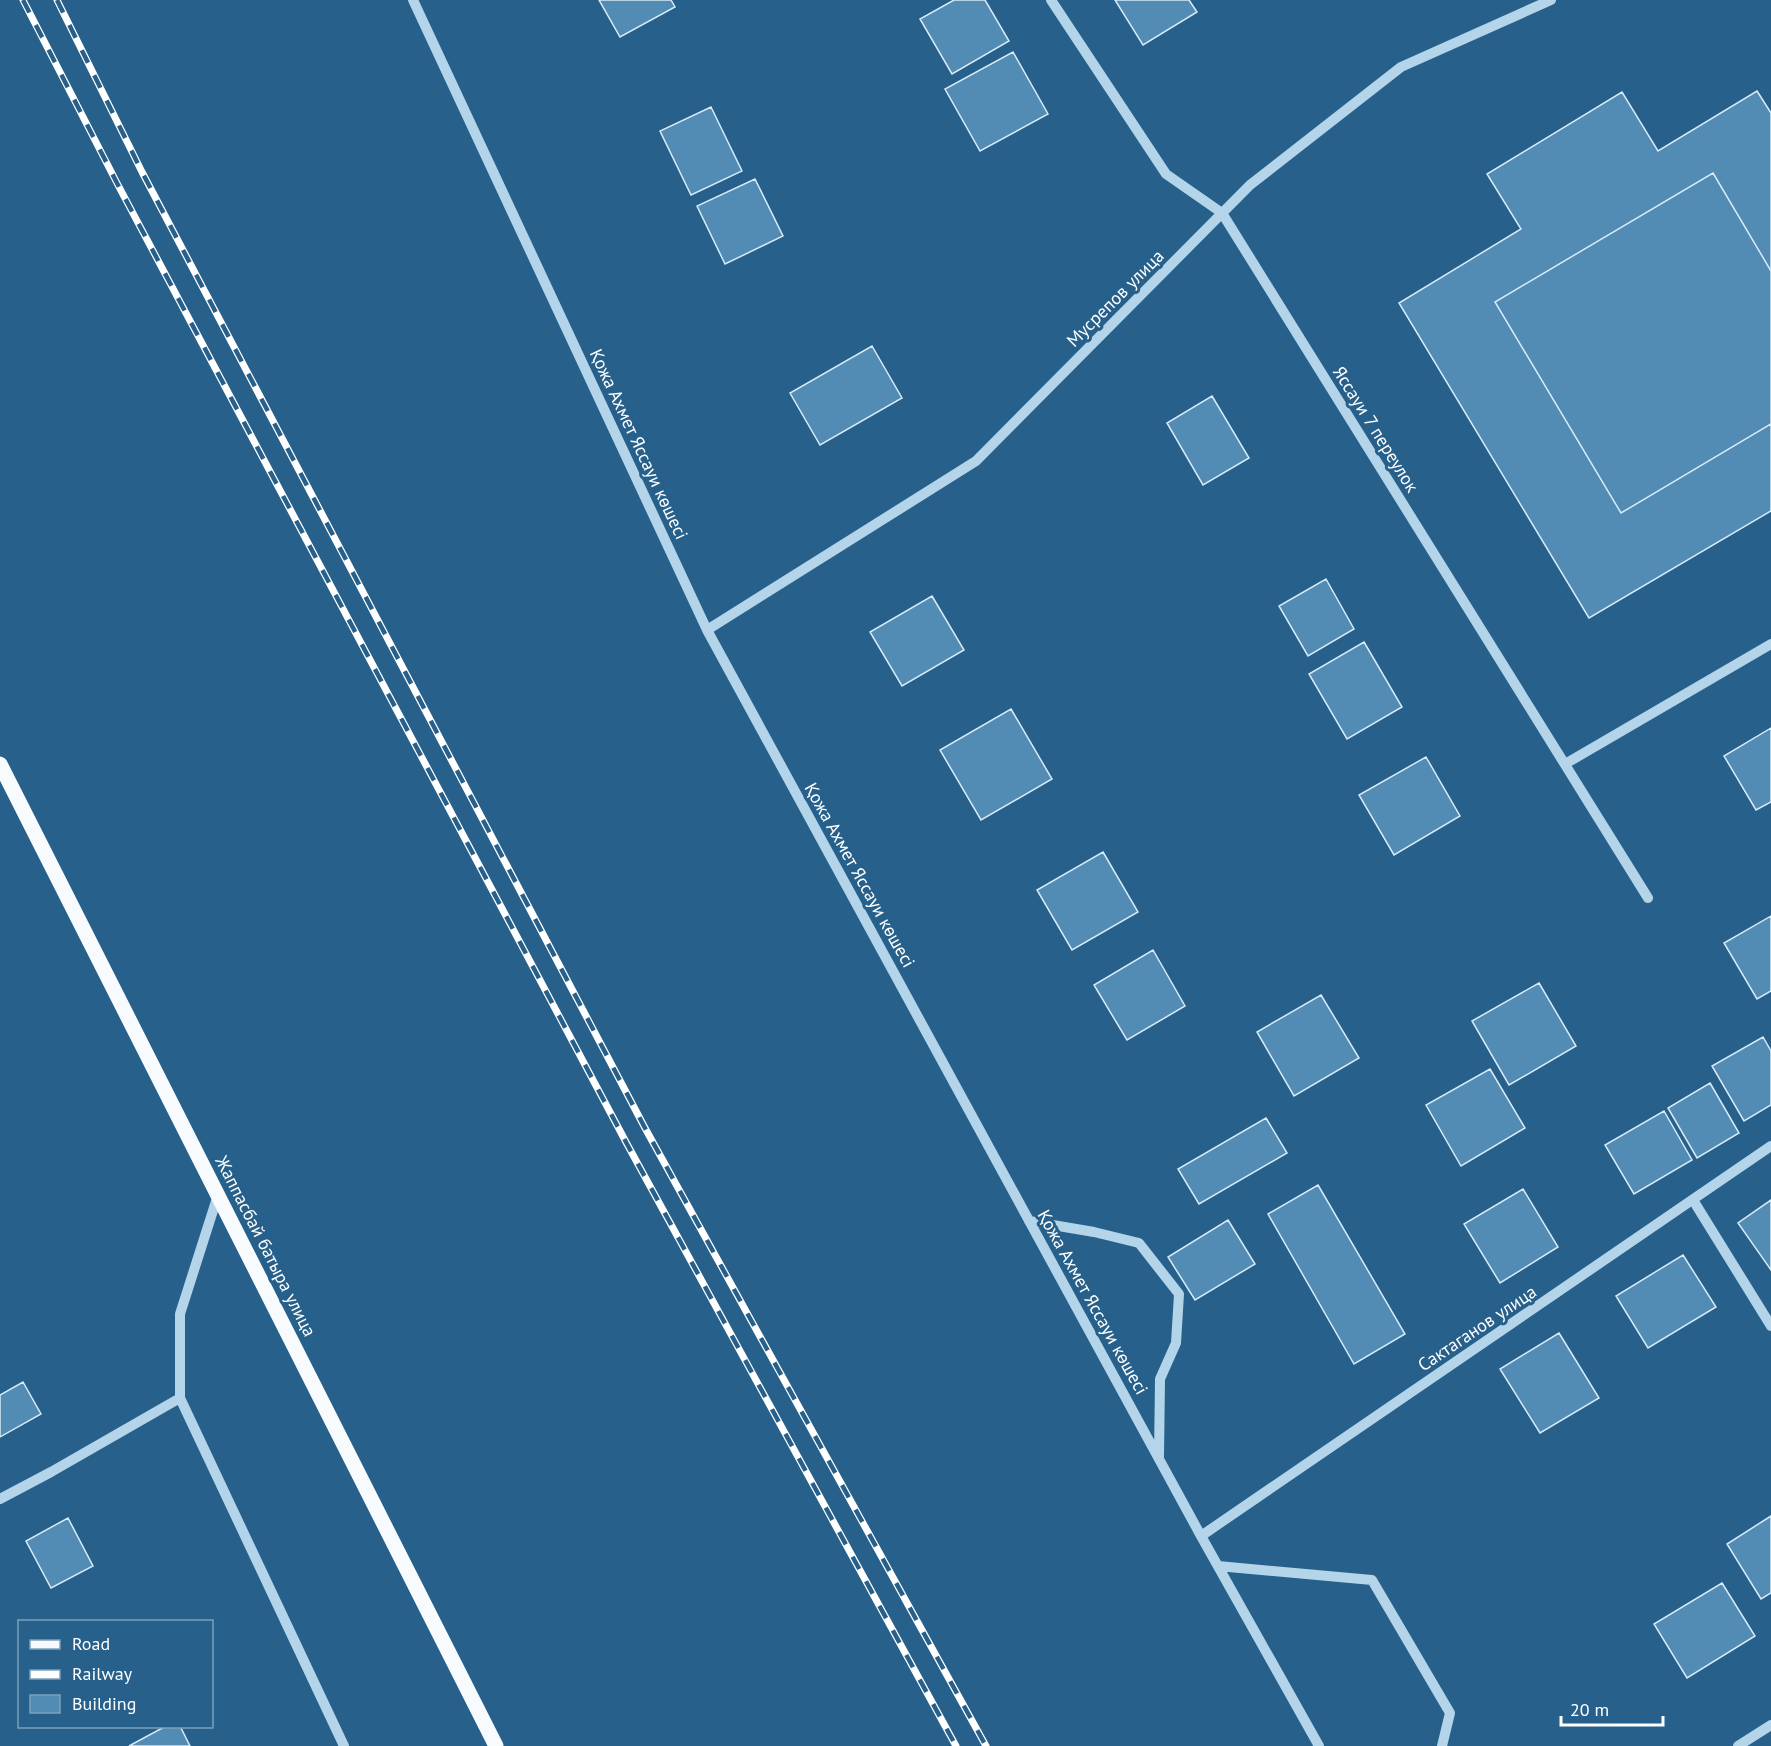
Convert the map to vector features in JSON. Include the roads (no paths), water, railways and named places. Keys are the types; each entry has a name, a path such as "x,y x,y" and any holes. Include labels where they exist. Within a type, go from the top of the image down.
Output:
{"main road":[{"name":"Жаппасбай батыра улица","path":"0,764 496,1746"}],"street":[{"name":"Қожа Ахмет Яссауи көшесі","path":"413,0 708,630 1201,1536 1319,1746"},
{"name":"Яссауи 7 переулок","path":"1051,0 1166,174 1222,213 1648,898"},
{"name":"Мусрепов улица","path":"708,630 976,461 1250,185 1401,67 1551,0"},
{"path":"1565,764 1771,644"},
{"name":"Сактаганов улица","path":"1201,1536 1771,1146"},
{"path":"218,1195 180,1314 180,1398 344,1746"},
{"path":"1693,1200 1771,1326"},
{"path":"1029,1221 1094,1232 1139,1244 1179,1294 1176,1343 1160,1379 1159,1458"},
{"path":"0,1498 51,1472 180,1398"},
{"path":"1218,1566 1372,1580 1450,1713 1442,1746"},
{"path":"1738,1746 1771,1725"}],"railway":[{"path":"23,0 118,185 627,1144 956,1746"},
{"path":"57,0 142,172 645,1128 986,1746"}]}
